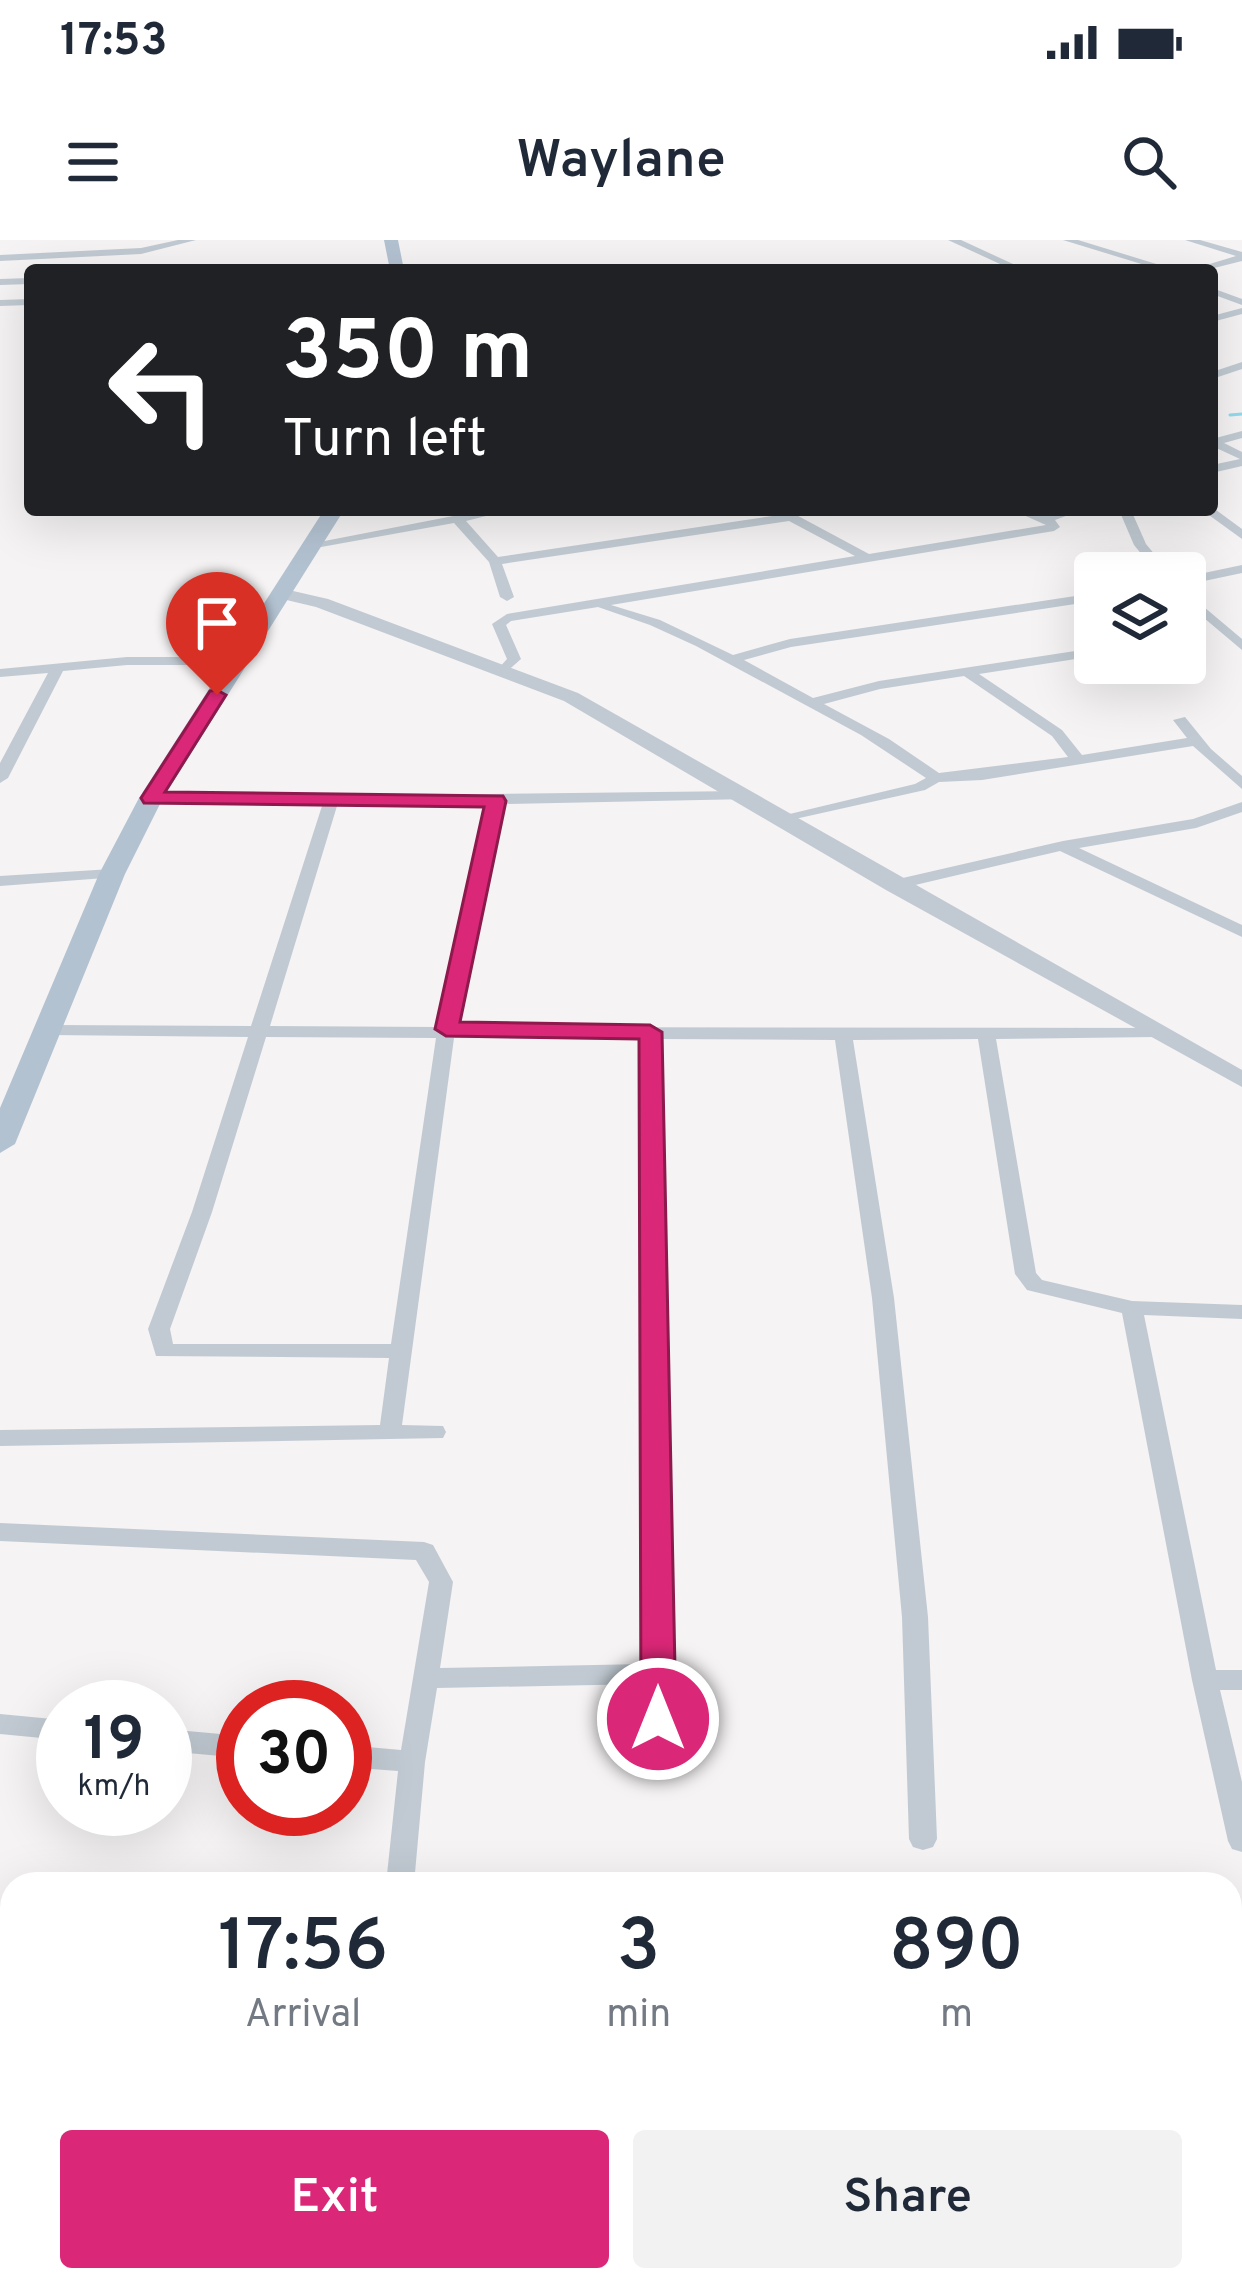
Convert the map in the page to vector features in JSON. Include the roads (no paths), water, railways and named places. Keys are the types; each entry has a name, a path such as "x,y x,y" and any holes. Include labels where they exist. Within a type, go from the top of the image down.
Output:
{"main road":[{"path":"2,1135 51,1030 112,874 151,798 330,516"}],"street":[{"path":"57,264 68,240"},
{"path":"0,258 62,256 191,240"},
{"path":"953,240 1007,264"},
{"path":"1068,240 1150,264"},
{"path":"1190,240 1242,256"},
{"path":"310,545 469,516"},
{"path":"495,561 767,516"},
{"path":"791,516 864,556"},
{"path":"1040,516 1054,516"},
{"path":"1127,516 1145,552"},
{"path":"1216,516 1242,535"},
{"path":"457,518 495,561 507,597"},
{"path":"505,668 514,658 499,624 507,618 1054,527 1047,518"},
{"path":"1206,576 1242,568"},
{"path":"280,593 322,603 505,668 572,697 1242,1080"},
{"path":"733,659 790,643 1074,600"},
{"path":"593,604 651,617 890,743 936,778"},
{"path":"1206,614 1242,646"},
{"path":"814,703 879,685 1074,656"},
{"path":"0,674 58,667 239,661"},
{"path":"0,778 58,667"},
{"path":"970,674 1057,733 1078,759"},
{"path":"1180,720 1242,784"},
{"path":"784,820 920,787 936,778 1198,741"},
{"path":"151,798 331,802 743,796"},
{"path":"390,1432 446,1029 496,801"},
{"path":"331,802 261,1030 159,1329 164,1351 401,1351"},
{"path":"894,885 1064,846 1196,823 1242,807"},
{"path":"1064,846 1242,932"},
{"path":"0,880 112,874"},
{"path":"51,1030 1155,1032"},
{"path":"650,1032 659,1763"},
{"path":"843,1035 883,1298 915,1617 923,1839"},
{"path":"986,1035 1026,1274 1035,1285 1132,1308 1242,1312"},
{"path":"1132,1308 1205,1680 1242,1840"},
{"path":"0,1438 435,1432"},
{"path":"0,1532 424,1551 441,1582 412,1762 401,1872"},
{"path":"426,1678 658,1674"},
{"path":"1205,1680 1242,1680"},
{"path":"0,1724 36,1727"},
{"path":"372,1758 412,1762"}],"waterway":[{"path":"1230,415 1242,414"}]}
